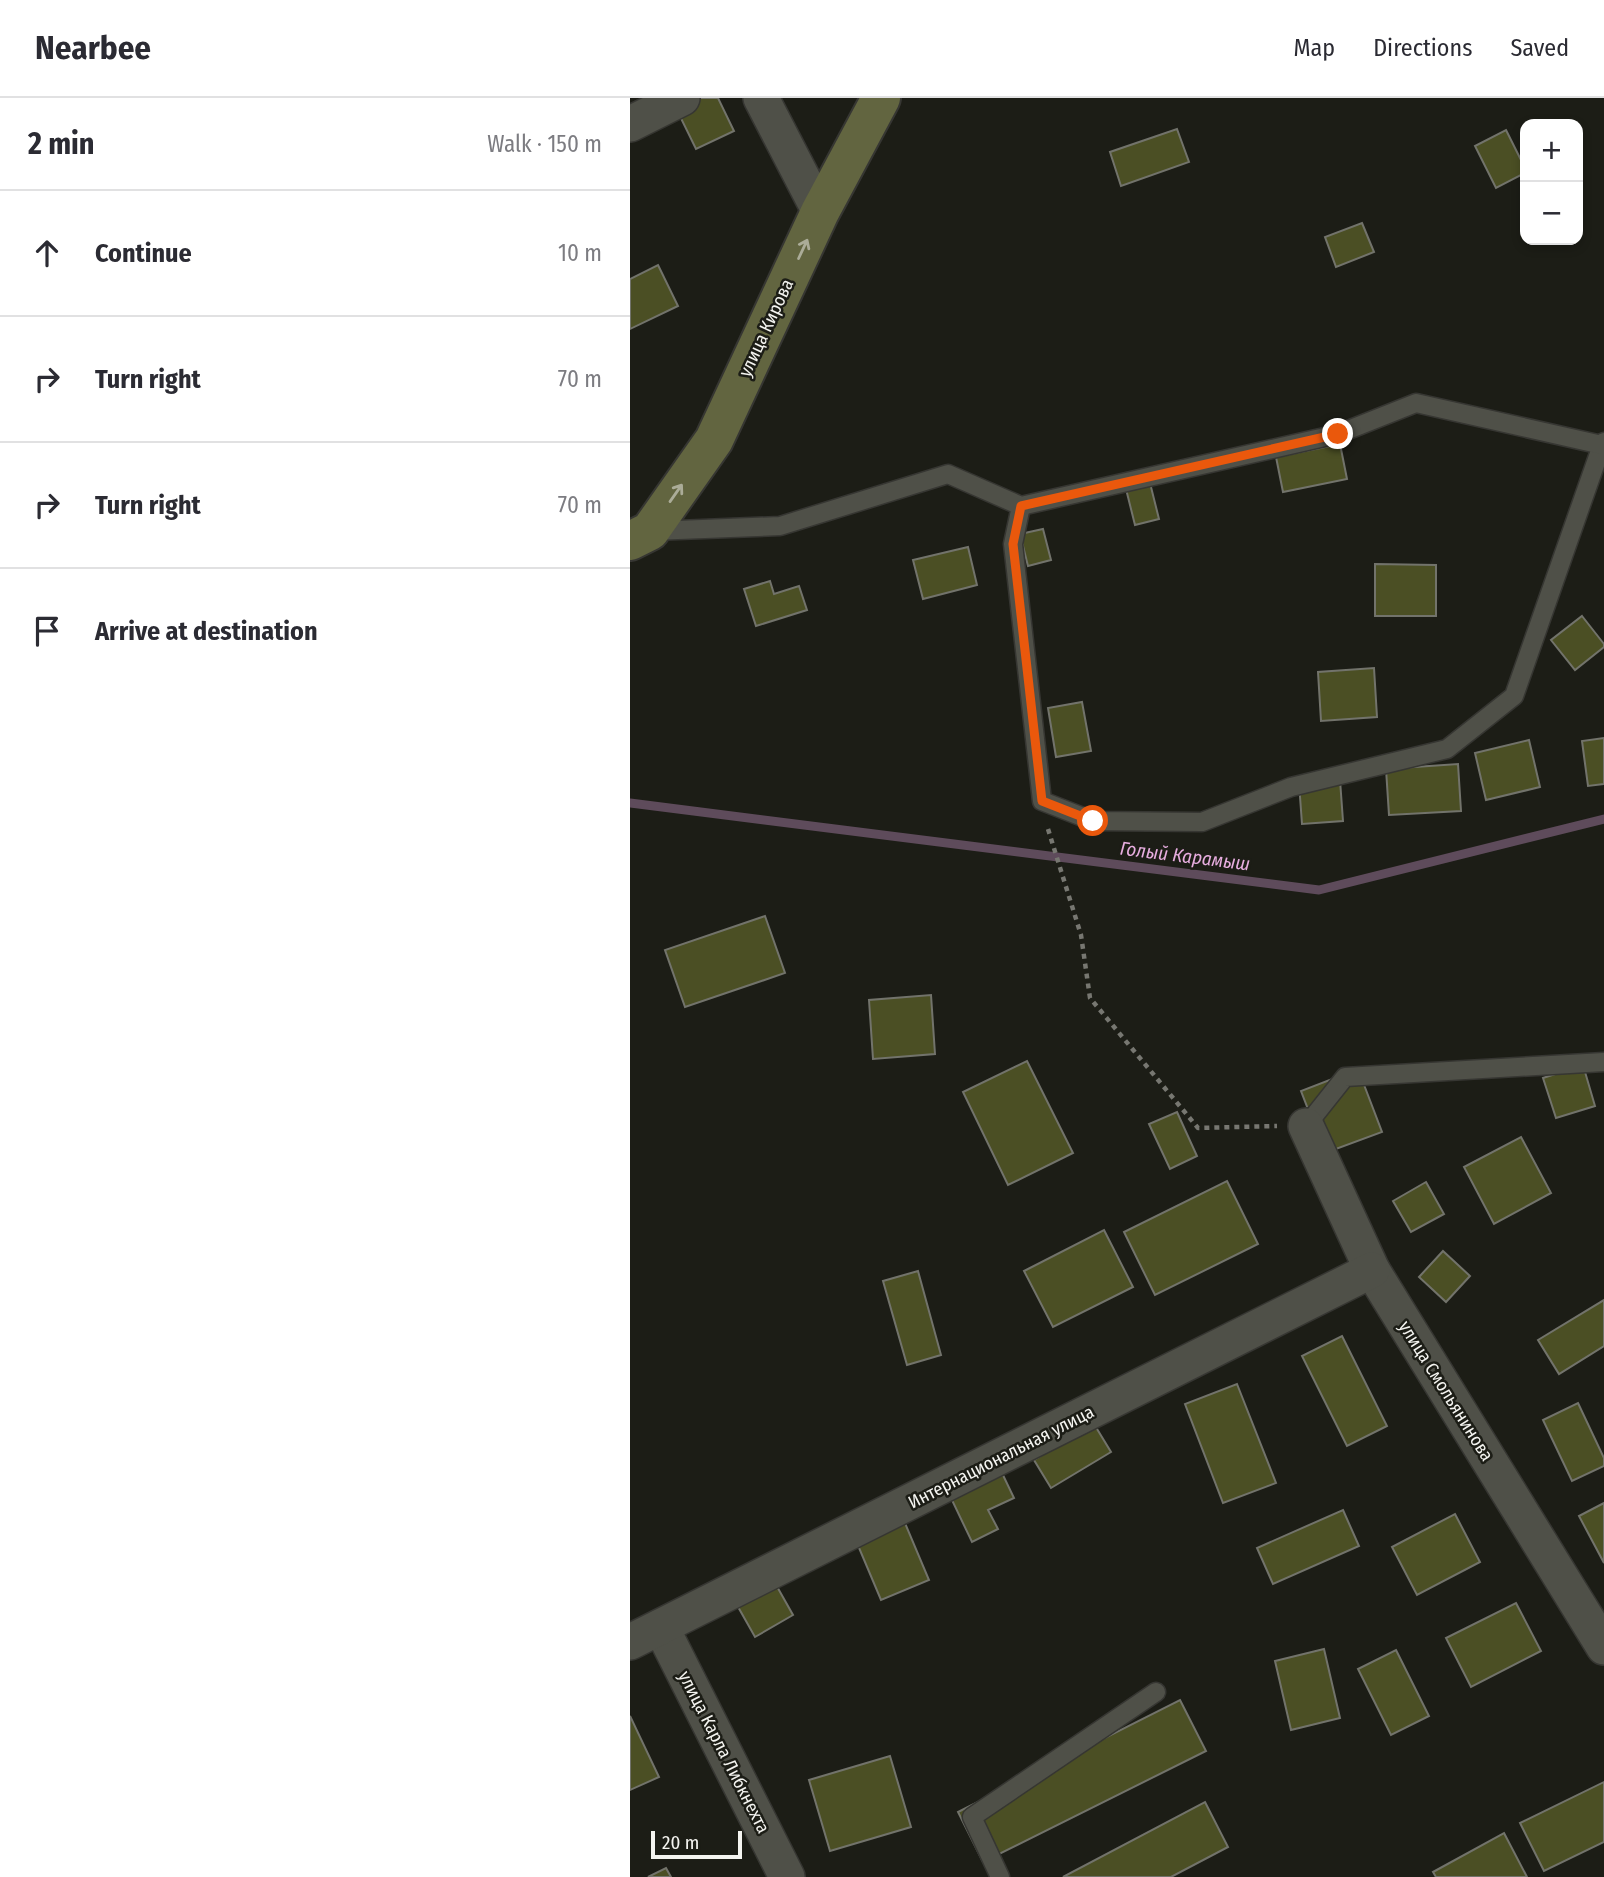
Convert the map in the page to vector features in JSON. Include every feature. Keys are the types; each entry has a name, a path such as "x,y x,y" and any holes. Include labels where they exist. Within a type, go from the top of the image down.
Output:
{"street":[{"path":"630,124 682,98"},
{"path":"761,98 820,212"},
{"name":"улица Кирова","path":"640,536 714,440 820,212 881,98"},
{"name":"улица Смольянинова","path":"1306,1125 1372,1270 1604,1647"},
{"name":"Интернациональная улица","path":"630,1642 1372,1270"},
{"name":"улица Карла Либкнехта","path":"661,1627 787,1877"}],"lane":[{"path":"640,536 780,526 948,474 1021,506 1338,434 1416,403 1603,444 1514,696 1447,749 1291,787 1202,822 1093,821 1042,801 1013,544 1021,506"},
{"path":"1306,1125 1345,1077 1604,1062"},
{"path":"1000,1877 972,1817 1156,1692"}],"path":[{"path":"1045,821 1081,935 1090,998 1198,1128 1306,1125"}],"building":[{"path":"681,98 718,98 734,131 696,149 673,102"},
{"path":"1177,129 1189,162 1121,186 1110,152"},
{"path":"1506,130 1520,158 1520,176 1496,188 1475,146"},
{"path":"1362,223 1374,252 1336,267 1325,237"},
{"path":"658,265 678,306 630,329 630,279"},
{"path":"1340,444 1347,479 1283,492 1276,457"},
{"path":"1150,483 1159,519 1135,525 1126,489"},
{"path":"1043,529 1051,560 1028,566 1020,534"},
{"path":"968,547 977,585 923,599 913,560"},
{"path":"1375,564 1436,565 1436,616 1375,616"},
{"path":"770,581 774,594 799,586 807,610 756,626 744,589"},
{"path":"1582,616 1604,647 1575,670 1551,640"},
{"path":"1374,668 1377,717 1321,721 1318,672"},
{"path":"1082,702 1091,751 1056,757 1048,708"},
{"path":"1604,738 1604,784 1588,786 1582,741"},
{"path":"1529,740 1540,787 1486,800 1475,753"},
{"path":"1458,764 1461,811 1389,815 1386,769"},
{"path":"1340,780 1343,821 1302,824 1299,783"},
{"path":"765,916 785,973 685,1007 665,950"},
{"path":"931,995 935,1054 873,1059 869,1000"},
{"path":"1027,1061 1073,1153 1008,1185 963,1092"},
{"path":"1583,1065 1595,1106 1556,1118 1543,1078"},
{"path":"1358,1069 1382,1132 1325,1153 1301,1091"},
{"path":"1177,1112 1197,1156 1170,1169 1149,1124"},
{"path":"1521,1137 1551,1193 1494,1224 1464,1167"},
{"path":"1227,1181 1258,1244 1155,1295 1124,1232"},
{"path":"1426,1182 1444,1214 1411,1232 1393,1201"},
{"path":"1104,1230 1133,1287 1053,1327 1024,1271"},
{"path":"1443,1251 1470,1276 1446,1302 1419,1277"},
{"path":"918,1271 941,1355 907,1365 883,1281"},
{"path":"1604,1300 1604,1346 1559,1374 1538,1340"},
{"path":"1342,1336 1387,1426 1347,1446 1302,1356"},
{"path":"1237,1384 1276,1483 1223,1503 1185,1404"},
{"path":"1578,1403 1604,1458 1604,1466 1572,1481 1543,1420"},
{"path":"1094,1424 1111,1452 1051,1488 1034,1460"},
{"path":"1002,1473 1014,1498 988,1510 998,1529 972,1542 951,1498"},
{"path":"1604,1503 1604,1563 1579,1516"},
{"path":"1343,1510 1359,1546 1273,1584 1257,1548"},
{"path":"1455,1514 1480,1562 1417,1595 1392,1547"},
{"path":"902,1516 929,1580 881,1600 854,1536"},
{"path":"775,1583 793,1615 755,1637 737,1605"},
{"path":"1516,1603 1541,1651 1471,1687 1446,1638"},
{"path":"1324,1649 1340,1718 1291,1730 1275,1661"},
{"path":"1396,1650 1429,1716 1391,1735 1358,1669"},
{"path":"1180,1700 1206,1751 983,1862 958,1812"},
{"path":"630,1716 659,1777 630,1790"},
{"path":"890,1756 911,1827 830,1851 809,1780"},
{"path":"1604,1782 1604,1842 1544,1871 1520,1823"},
{"path":"1205,1802 1228,1847 1171,1877 1063,1877"},
{"path":"1504,1833 1527,1877 1436,1877 1433,1872"},
{"path":"666,1868 671,1877 648,1877"}],"waterway":[{"name":"Голый Карамыш","path":"630,803 1319,890 1604,819"}],"route":[{"path":"1093,821 1042,801 1013,544 1021,506 1338,434"}]}
